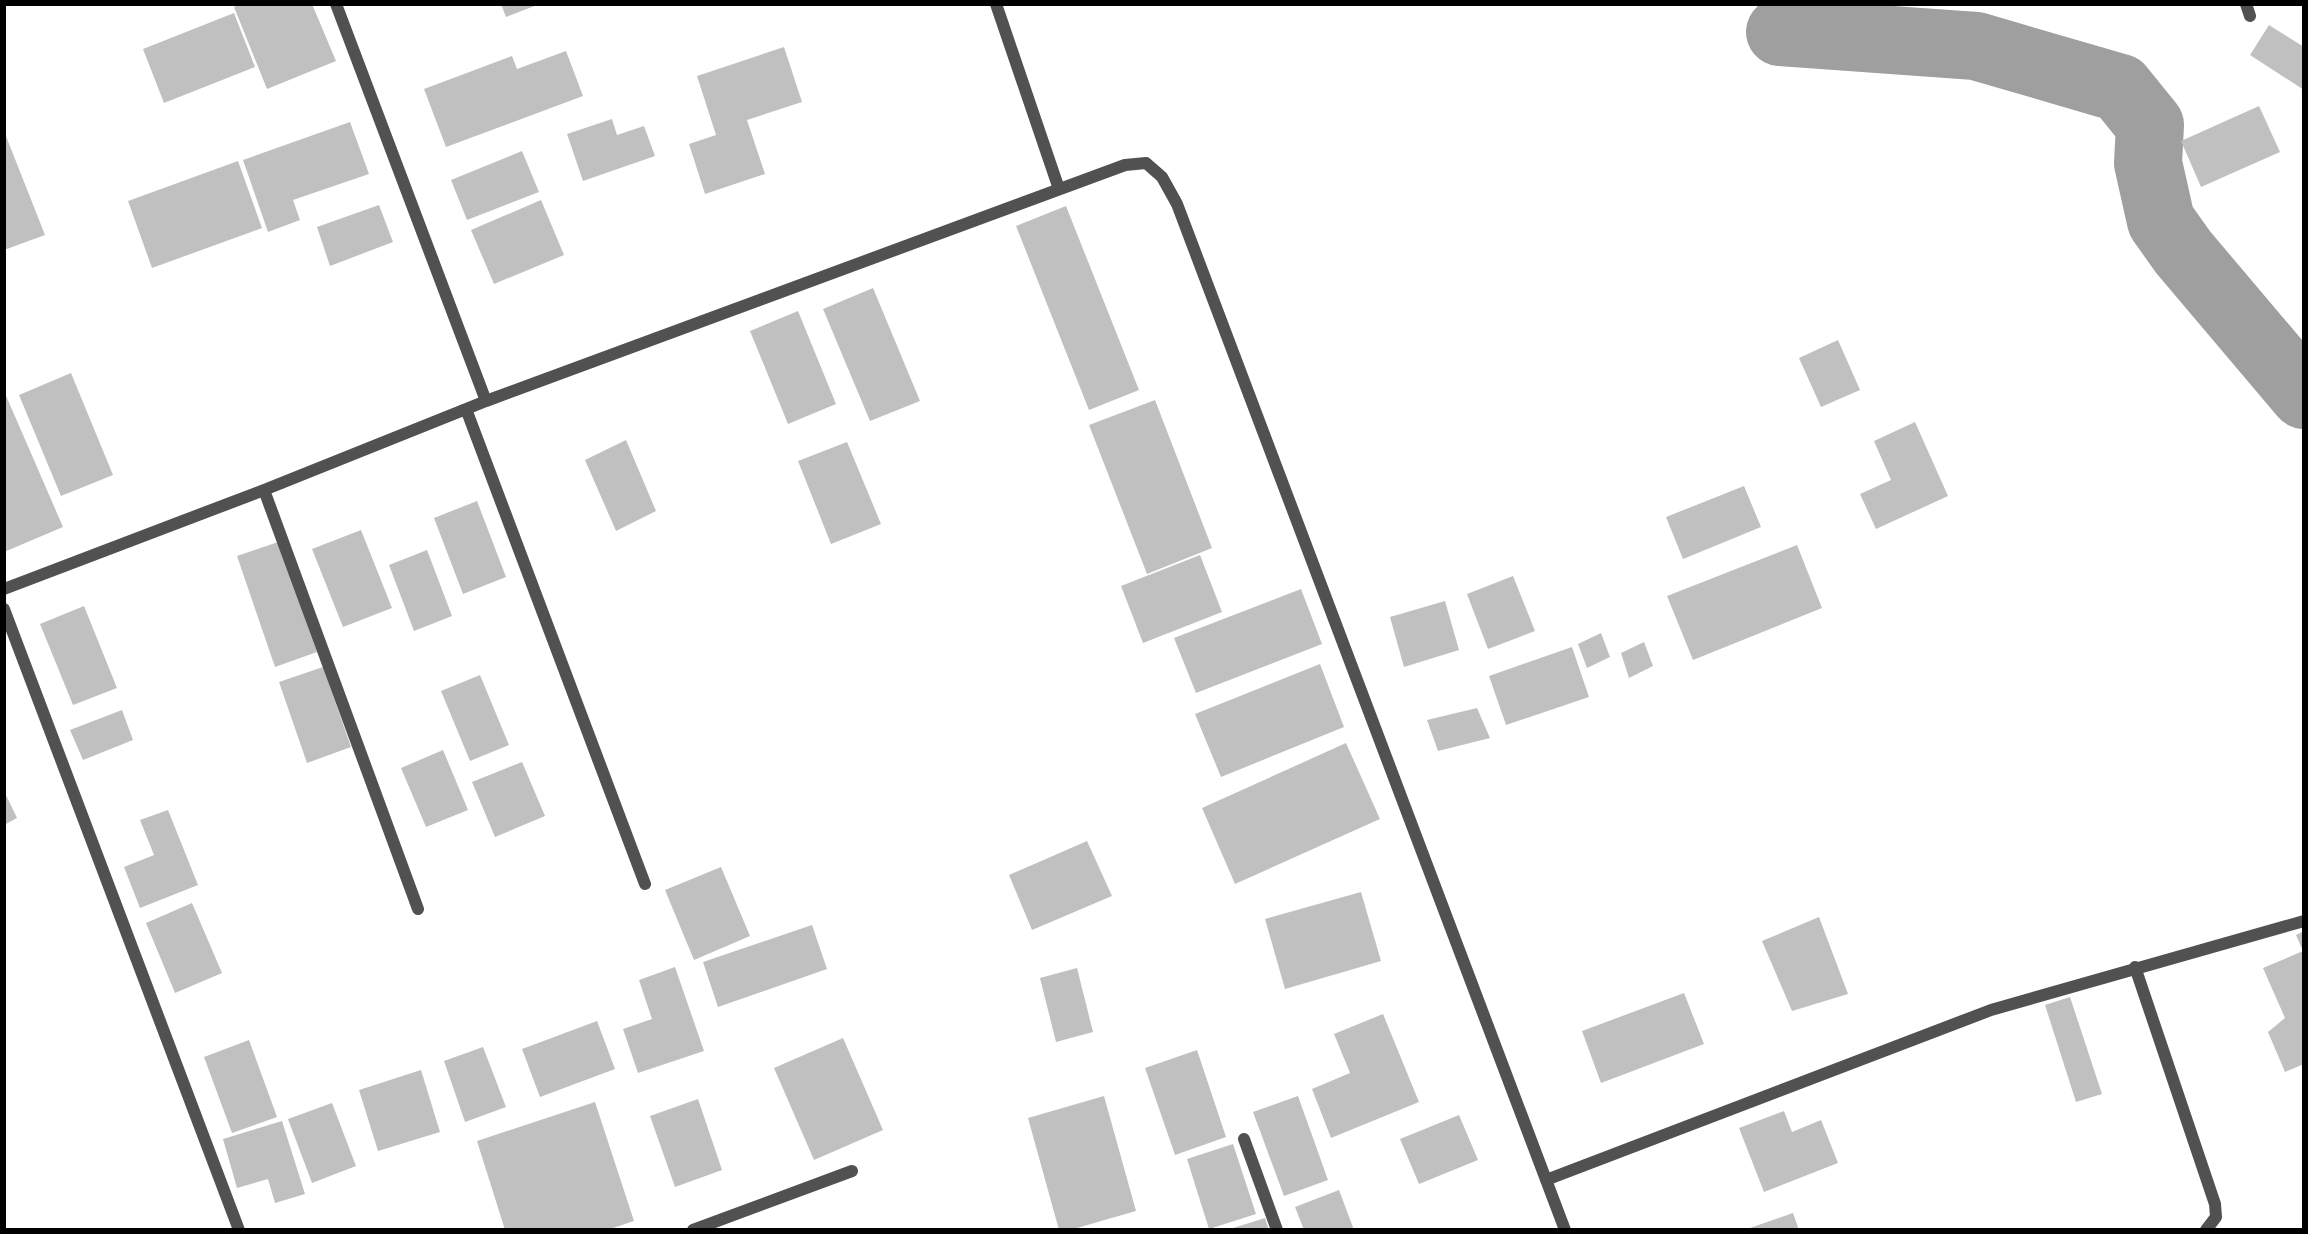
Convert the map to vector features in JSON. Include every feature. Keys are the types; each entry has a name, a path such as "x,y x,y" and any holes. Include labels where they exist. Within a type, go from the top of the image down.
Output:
{"street":[{"path":"336,4 486,401"},
{"path":"996,4 1059,189"},
{"path":"4,588 264,490 486,401 1125,165 1146,163 1162,177 1177,204 1565,1230"},
{"path":"466,409 645,884"},
{"path":"264,490 418,909"},
{"path":"4,609 238,1230"},
{"path":"1546,1180 1991,1010 2134,967 2304,921"},
{"path":"2134,967 2215,1204 2216,1217 2206,1230"},
{"path":"1244,1139 1277,1230"},
{"path":"693,1230 852,1171"}],"building":[{"path":"240,4 312,4 336,61 267,89 234,7"},
{"path":"501,4 537,4 537,5 506,17"},
{"path":"234,13 255,67 164,103 143,49"},
{"path":"2269,25 2304,47 2304,90 2250,55"},
{"path":"784,47 802,102 747,120 765,174 705,194 689,144 716,135 697,76"},
{"path":"566,51 583,96 446,147 424,89 512,56 517,69"},
{"path":"2259,106 2280,152 2201,187 2181,141"},
{"path":"612,119 617,135 644,126 655,156 583,181 567,134"},
{"path":"350,122 369,174 293,200 300,220 268,232 243,160"},
{"path":"4,131 45,235 4,250"},
{"path":"522,151 539,192 467,220 451,180"},
{"path":"238,161 262,228 152,268 128,201"},
{"path":"541,200 564,255 494,284 471,230"},
{"path":"379,205 393,242 330,266 317,227"},
{"path":"1066,206 1139,390 1089,410 1016,226"},
{"path":"873,288 920,401 870,421 823,309"},
{"path":"798,311 836,404 788,424 750,331"},
{"path":"1838,340 1860,390 1821,407 1799,358"},
{"path":"71,373 113,475 61,496 19,395"},
{"path":"4,391 63,527 4,552"},
{"path":"1155,400 1212,548 1147,574 1089,425"},
{"path":"1915,422 1948,496 1876,529 1860,494 1891,480 1874,441"},
{"path":"626,440 656,511 616,531 585,460"},
{"path":"847,442 881,524 831,544 798,461"},
{"path":"1744,486 1761,527 1683,559 1666,517"},
{"path":"477,501 506,577 463,594 434,518"},
{"path":"361,530 392,608 343,627 312,549"},
{"path":"278,542 317,652 275,667 237,556"},
{"path":"1797,545 1822,608 1693,660 1667,596"},
{"path":"427,550 452,616 414,631 389,565"},
{"path":"1200,555 1222,612 1143,643 1121,586"},
{"path":"1513,576 1535,631 1488,649 1467,594"},
{"path":"1301,589 1322,644 1196,693 1174,638"},
{"path":"1445,601 1459,650 1404,667 1390,617"},
{"path":"84,606 117,688 73,705 40,624"},
{"path":"1601,633 1610,657 1587,668 1578,644"},
{"path":"1644,642 1653,666 1629,678 1621,653"},
{"path":"1572,647 1589,697 1506,725 1489,676"},
{"path":"1320,664 1344,727 1221,777 1195,714"},
{"path":"323,667 351,747 307,763 279,682"},
{"path":"480,675 509,745 470,761 441,691"},
{"path":"1477,708 1490,738 1438,751 1427,720"},
{"path":"122,710 133,740 83,760 70,730"},
{"path":"1346,743 1380,819 1235,884 1202,808"},
{"path":"443,750 468,810 426,827 401,768"},
{"path":"522,762 545,816 495,837 472,782"},
{"path":"4,791 17,818 4,825"},
{"path":"168,810 198,885 140,908 124,867 154,855 140,820"},
{"path":"1087,841 1112,896 1032,930 1009,875"},
{"path":"721,867 750,936 694,960 665,890"},
{"path":"1361,892 1381,961 1285,989 1265,919"},
{"path":"192,903 222,973 175,993 146,923"},
{"path":"1819,917 1848,994 1792,1011 1762,941"},
{"path":"812,925 827,969 718,1007 703,962"},
{"path":"2304,931 2304,1064 2285,1072 2268,1032 2285,1018 2263,968 2303,951 2296,935"},
{"path":"675,967 704,1051 638,1073 623,1029 652,1019 639,980"},
{"path":"1077,968 1093,1032 1056,1042 1040,978"},
{"path":"1684,993 1704,1044 1601,1083 1582,1031"},
{"path":"2070,997 2102,1094 2076,1102 2045,1005"},
{"path":"1383,1014 1419,1102 1331,1138 1312,1089 1350,1073 1334,1034"},
{"path":"597,1021 615,1069 540,1097 522,1049"},
{"path":"843,1038 883,1130 814,1160 774,1068"},
{"path":"249,1040 277,1117 232,1133 204,1057"},
{"path":"483,1047 506,1107 465,1122 444,1061"},
{"path":"1197,1050 1226,1137 1175,1155 1145,1068"},
{"path":"421,1070 440,1132 378,1151 359,1090"},
{"path":"1104,1096 1136,1211 1070,1230 1059,1230 1028,1118"},
{"path":"1298,1096 1328,1180 1284,1196 1253,1112"},
{"path":"698,1099 722,1170 675,1187 650,1116"},
{"path":"595,1102 634,1221 607,1230 505,1230 477,1141"},
{"path":"332,1103 356,1166 312,1183 288,1119"},
{"path":"1784,1111 1792,1132 1821,1120 1838,1163 1764,1192 1739,1128"},
{"path":"1459,1115 1478,1160 1419,1184 1400,1139"},
{"path":"282,1121 305,1194 275,1203 268,1179 237,1188 223,1139"},
{"path":"1233,1144 1256,1214 1209,1229 1187,1159"},
{"path":"1339,1190 1354,1230 1304,1230 1295,1207"},
{"path":"1793,1213 1799,1230 1747,1230 1747,1229"},
{"path":"1265,1218 1269,1230 1230,1230 1230,1229"}],"waterway":[{"path":"1780,32 1976,46 2120,88 2150,125 2148,163 2161,221 2183,252 2304,395"}]}
